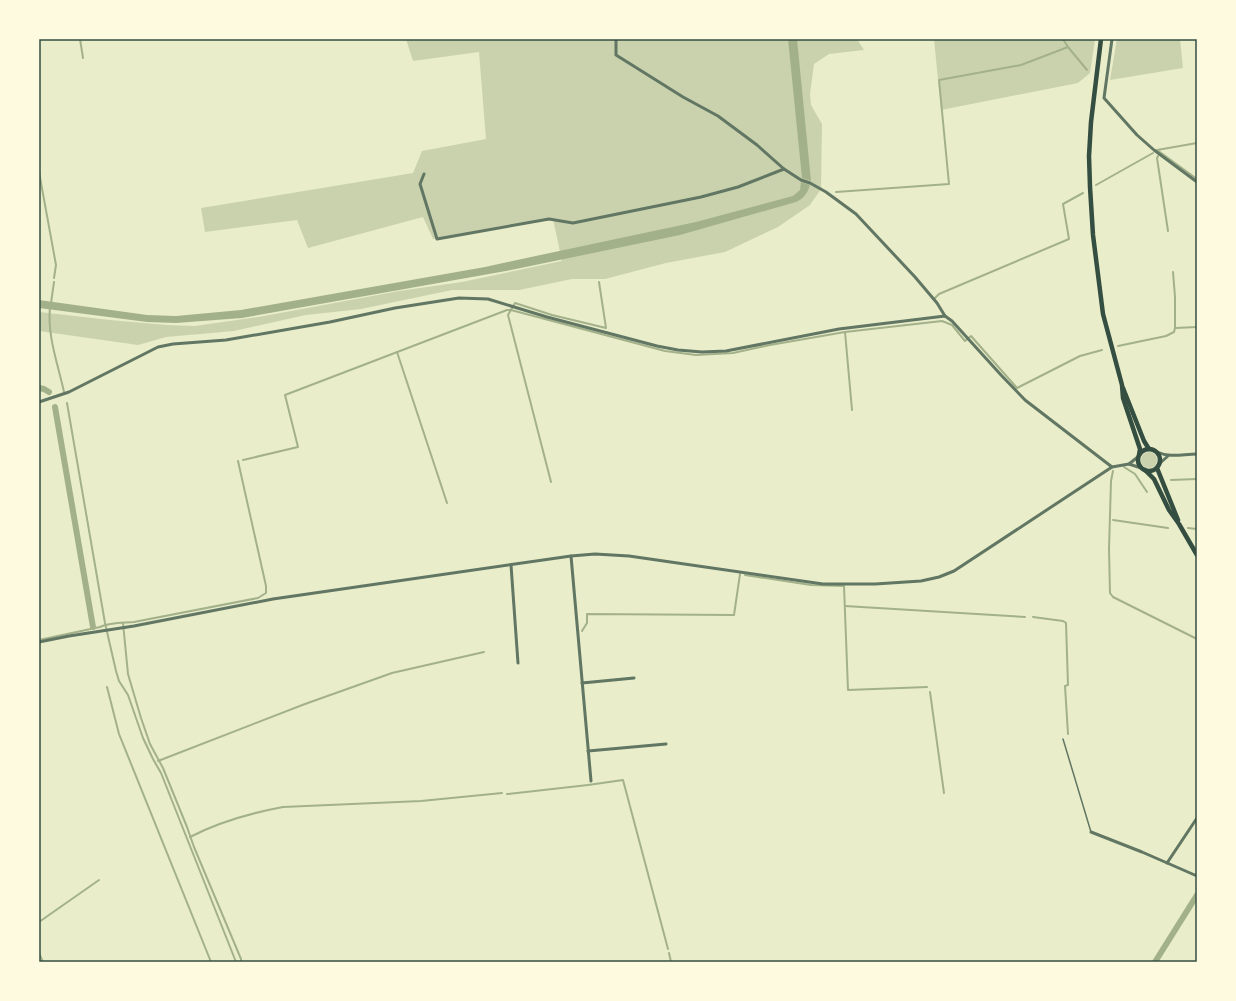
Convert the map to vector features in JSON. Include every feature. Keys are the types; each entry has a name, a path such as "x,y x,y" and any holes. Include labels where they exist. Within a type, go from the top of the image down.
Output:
{"main road":[{"path":"1101,39 1091,122 1089,156 1090,205 1103,314 1122,385 1123,398 1140,449 1138,462 1154,479 1169,510 1197,555"},
{"path":"1122,385 1128,396 1144,441 1149,449"},
{"path":"1139,455 1143,450 1149,449 1157,452 1160,458 1158,466 1179,524"},
{"path":"1143,469 1151,471 1158,466"}],"street":[{"path":"616,39 616,55 718,116 757,145 784,169 801,180 826,192 856,214 915,277 937,303 944,316 952,321 1001,376 1025,400 1112,467"},
{"path":"1112,39 1104,98 1137,135 1154,150 1197,182"},
{"path":"424,174 420,184 437,239 549,219 572,223 701,197 738,187 784,169"},
{"path":"39,402 69,392 158,347 173,344 226,340 330,322 395,308 459,298 488,299 547,318 657,346 702,352 726,351 839,329 944,316"},
{"path":"1157,452 1168,456 1179,454 1197,454"},
{"path":"1129,464 1139,455"},
{"path":"1158,466 1168,456"},
{"path":"39,642 273,599 571,556 595,554 629,556 823,584 876,584 920,581 939,578 954,572 1112,467 1129,464 1143,469"},
{"path":"571,556 591,781"},
{"path":"511,565 518,662"},
{"path":"582,683 634,678"},
{"path":"588,751 666,744"},
{"path":"1167,863 1197,818"},
{"path":"1091,832 1197,876"}],"lane":[{"path":"1063,739 1091,832"}],"shaded area":[{"path":"406,39 857,39 864,50 829,54 814,64 810,94 811,105 822,124 821,189 810,205 778,227 725,252 666,263 605,279 572,279 519,290 452,290 361,309 306,315 234,331 166,337 138,345 39,331 39,312 110,320 195,326 264,316 399,291 462,282 562,261 553,219 433,239 423,217 308,248 297,220 205,232 201,208 413,173 422,151 486,139 479,52 413,61"},
{"path":"788,39 797,39 811,181 802,178"},
{"path":"934,39 1095,39 1090,73 1078,83 941,110"},
{"path":"1117,39 1180,39 1183,68 1110,80"},
{"path":"801,182 810,185 805,195 796,202 680,235 511,270 242,318 176,323 147,322 39,308 39,300 147,315 176,316 241,310 485,267 696,222 793,196 800,190"},
{"path":"1149,452 1156,457 1157,460 1152,467 1149,468 1142,463 1141,460 1146,453"}],"waterway":[{"path":"80,39 83,58"},
{"path":"1063,39 1087,70"},
{"path":"836,192 949,184 939,80 1021,65 1068,47"},
{"path":"1157,150 1197,143"},
{"path":"1157,150 1197,179"},
{"path":"1096,185 1153,153"},
{"path":"1158,156 1157,158 1168,231"},
{"path":"39,172 56,265 54,278"},
{"path":"935,298 939,294 1069,239 1063,204 1083,193"},
{"path":"1118,346 1166,336 1174,332 1175,297 1173,272"},
{"path":"51,303 54,282"},
{"path":"551,482 508,315 515,303 552,315 606,328 599,282"},
{"path":"50,307 50,329 64,392"},
{"path":"243,460 298,447 285,395 507,310 665,351 696,355 733,353 845,332 942,321 952,325 965,341 971,336 1017,388 1080,356 1102,350"},
{"path":"1175,328 1197,327"},
{"path":"845,332 852,410"},
{"path":"397,352 447,503"},
{"path":"39,388 49,392"},
{"path":"67,403 105,623 119,681 128,695 143,738 161,773 236,962"},
{"path":"55,407 93,627"},
{"path":"39,640 108,624 134,622 258,598 266,593 266,586 238,461"},
{"path":"1124,467 1135,474 1147,492"},
{"path":"1113,471 1111,481 1109,549 1110,593 1113,597 1197,639"},
{"path":"1171,480 1197,479"},
{"path":"1113,520 1168,528"},
{"path":"1188,528 1197,529"},
{"path":"582,631 587,623 587,614 734,615 740,574"},
{"path":"745,575 811,585 844,586 848,690 927,687"},
{"path":"845,606 1025,617"},
{"path":"1033,617 1063,621 1066,623 1068,685 1065,686 1068,734"},
{"path":"123,623 128,674 150,744 163,768 241,962"},
{"path":"158,761 305,704 392,673 484,652"},
{"path":"107,687 119,734 211,962"},
{"path":"930,692 944,793"},
{"path":"507,794 623,780 668,949"},
{"path":"190,837 235,819 283,807 421,801 502,793"},
{"path":"39,922 99,880"},
{"path":"1155,962 1197,895"},
{"path":"39,953 43,962"},
{"path":"669,953 671,962"}]}
